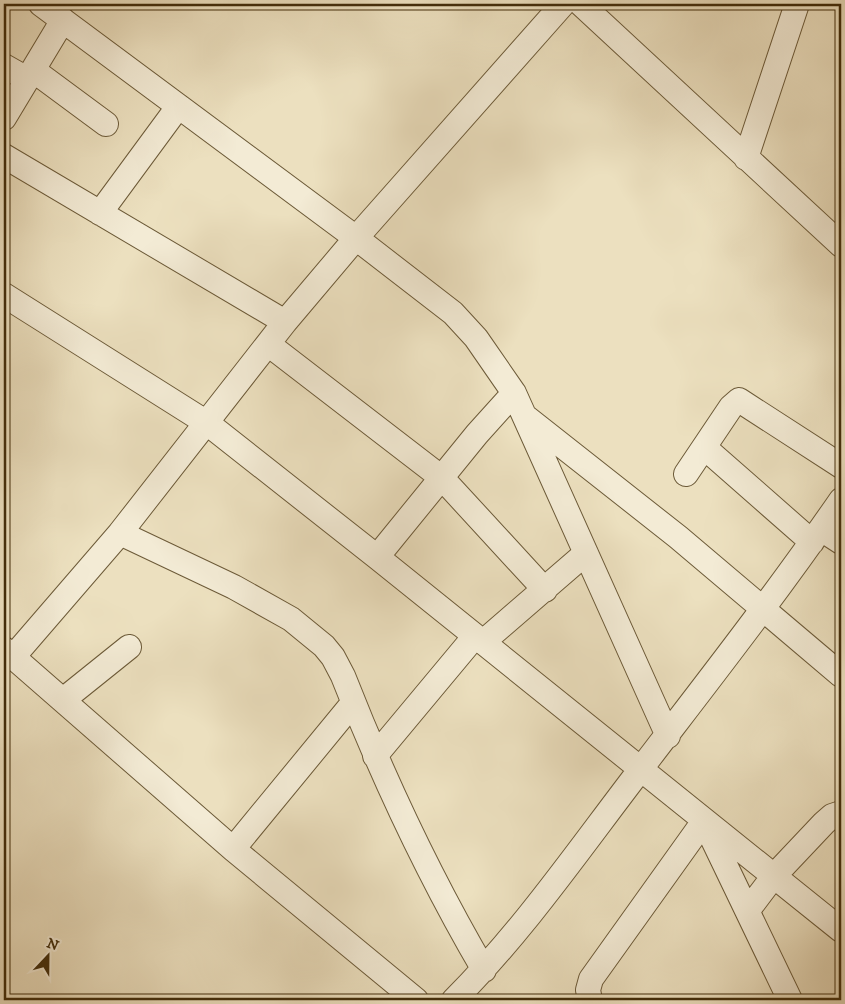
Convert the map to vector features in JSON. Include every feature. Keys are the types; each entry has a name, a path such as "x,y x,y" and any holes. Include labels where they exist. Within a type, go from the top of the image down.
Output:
{"street":[{"path":"41,4 356,238 453,313 484,350 514,393 668,736"},
{"path":"416,1000 233,848 9,653 120,534 285,322 356,238 563,4"},
{"path":"581,4 841,245"},
{"path":"746,158 797,4"},
{"path":"4,118 63,20"},
{"path":"4,66 30,75 106,124"},
{"path":"100,212 178,107"},
{"path":"4,156 285,322"},
{"path":"4,295 207,423 377,557 841,930"},
{"path":"268,344 442,478 545,590"},
{"path":"377,557 514,393"},
{"path":"686,474 731,407 739,400 841,466"},
{"path":"526,417 670,530 841,675"},
{"path":"705,448 817,536 841,542"},
{"path":"454,1000 484,970 668,736 763,610 841,500"},
{"path":"120,534 267,604 307,629 333,657 375,756 448,908 484,970"},
{"path":"375,756 479,639 545,590 586,553"},
{"path":"63,700 129,647"},
{"path":"233,848 353,703"},
{"path":"748,910 773,877 828,818 841,813"},
{"path":"704,821 790,1000"},
{"path":"590,1000 588,990 591,979 704,821"}]}
